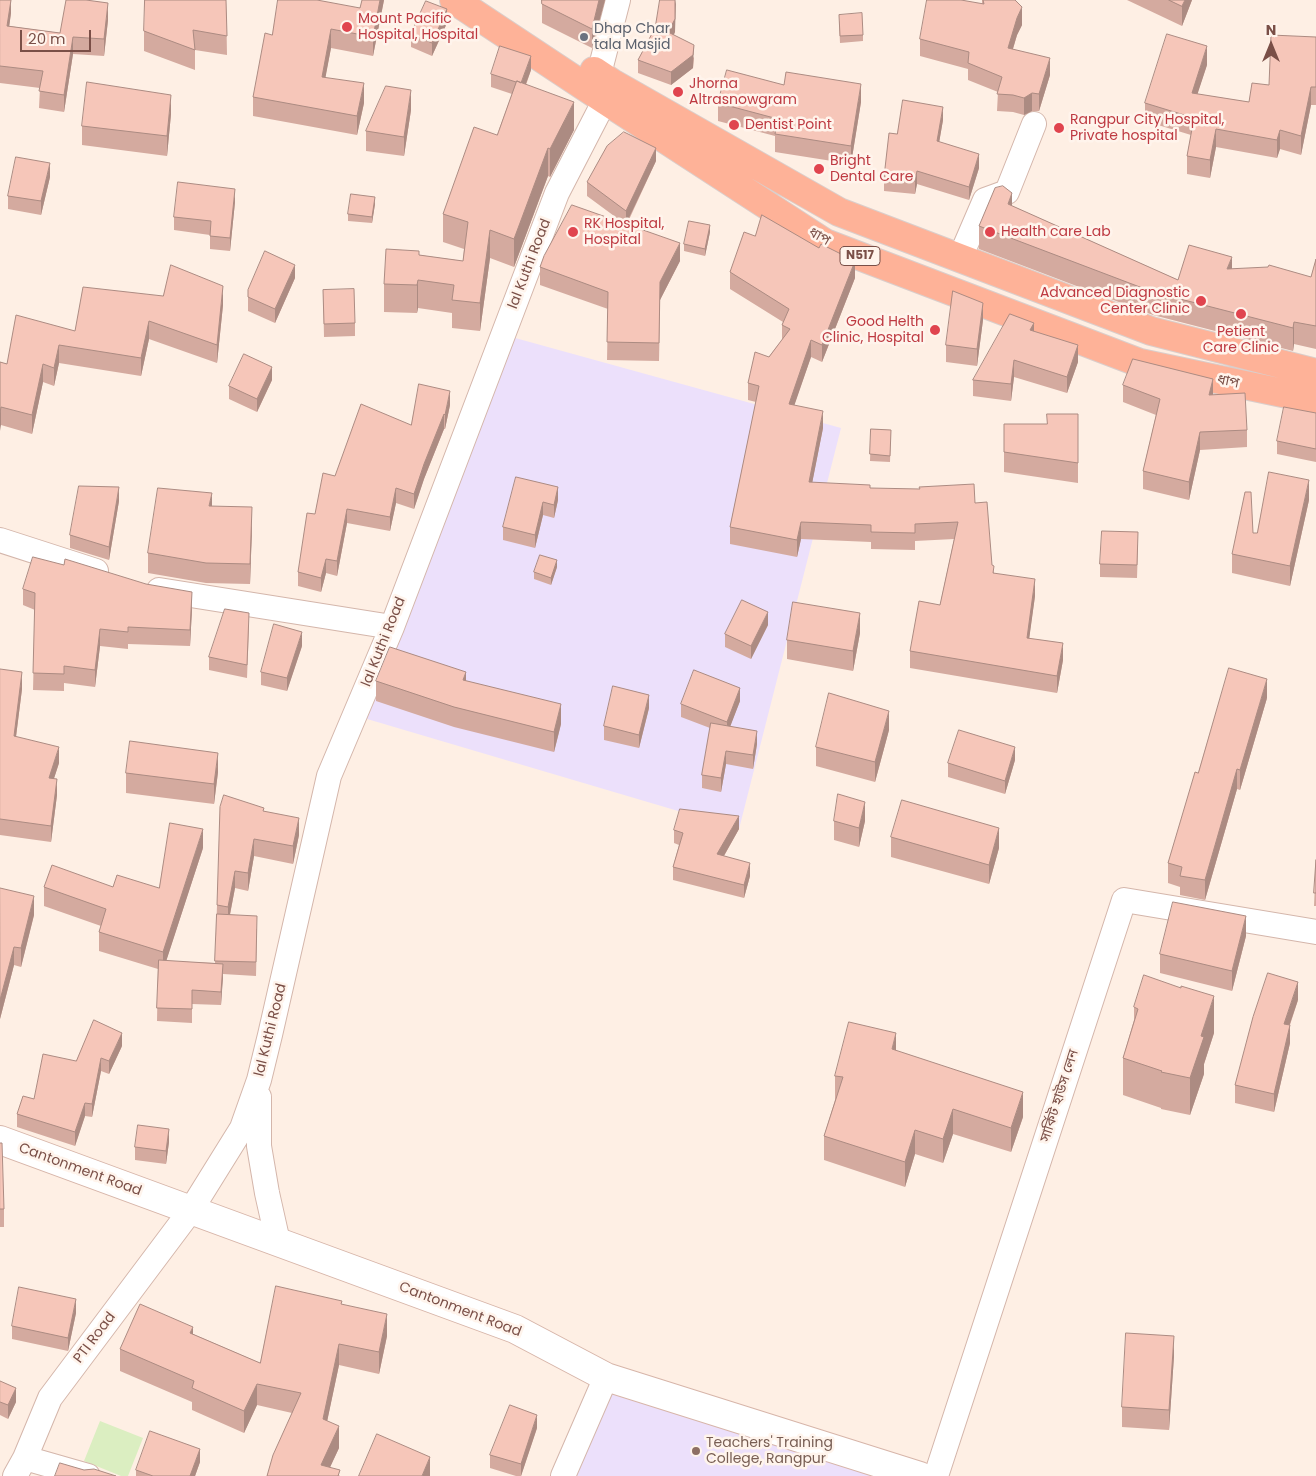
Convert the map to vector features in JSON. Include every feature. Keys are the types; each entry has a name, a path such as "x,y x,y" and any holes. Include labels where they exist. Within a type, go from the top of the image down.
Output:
{"highway":[{"name":"ধাপ","path":"454,0 605,86 839,212 1151,331 1316,373"},
{"name":"ধাপ","path":"487,0 825,243 1140,363 1316,400"}],"main road":[{"name":"Cantonment Road","path":"0,1140 515,1329 606,1377 920,1476"}],"street":[{"name":"lal Kuthi Road","path":"191,1210 242,1128 259,1080 329,776 392,627 556,193 605,86 618,0"},
{"path":"960,258 985,200 1007,192 1034,124"},
{"path":"0,540 112,576"},
{"path":"140,585 392,627"},
{"name":"সার্কিট হাউস লেন","path":"936,1476 1124,900 1316,932"},
{"path":"259,1080 259,1146 266,1194 278,1242"},
{"name":"PTI Road","path":"20,1467 50,1398 191,1210"},
{"path":"563,1476 606,1377"},
{"path":"20,1467 88,1476"}],"shaded area":[{"path":"508,336 841,428 739,829 357,716"},
{"name":"Teachers' Training College, Rangpur","path":"606,1388 893,1476 569,1476"}],"green space":[{"path":"100,1421 143,1438 128,1476 121,1476 84,1461"}],"building":[{"path":"0,0 11,0 7,26 60,33 66,0 108,3 104,39 73,37 64,95 39,91 43,71 0,66"},
{"path":"145,0 226,0 227,36 193,30 195,50 144,31"},
{"path":"278,0 317,0 360,8 362,0 380,0 373,37 331,29 322,77 364,83 357,116 253,97 265,33 272,35"},
{"path":"542,0 599,0 592,29 542,4"},
{"path":"660,0 675,0 675,19 668,32 694,45 693,55 671,72 638,60 655,28"},
{"path":"927,0 961,0 984,4 983,0 1015,0 1022,7 1008,48 1050,58 1039,94 1032,93 1024,98 997,94 1002,77 968,63 969,52 920,39"},
{"path":"1169,0 1185,0 1182,6"},
{"path":"426,1 447,9 432,43 411,34"},
{"path":"862,13 863,35 840,36 839,15"},
{"path":"1167,34 1207,46 1192,93 1249,102 1252,83 1269,85 1271,35 1316,37 1316,87 1311,87 1301,136 1280,130 1277,140 1216,129 1210,160 1187,156 1194,118 1145,103"},
{"path":"500,46 531,56 521,83 491,74"},
{"path":"727,70 784,85 786,72 861,84 851,146 775,134 778,119 718,103"},
{"path":"517,81 574,102 550,149 548,148 514,239 490,230 480,303 452,300 454,285 418,280 417,285 384,284 386,249 419,251 419,255 463,261 468,222 443,214 474,127 497,135"},
{"path":"87,82 171,95 167,136 82,126"},
{"path":"386,86 411,90 404,137 366,131"},
{"path":"903,100 943,107 937,141 979,154 969,187 917,171 915,181 884,177 889,133 897,134"},
{"path":"624,132 656,148 626,211 587,182 607,146"},
{"path":"16,157 50,163 41,201 8,196"},
{"path":"178,182 235,189 230,238 210,236 211,221 174,217"},
{"path":"1003,186 1012,193 1008,204 1178,280 1189,245 1232,257 1227,269 1268,267 1269,265 1311,277 1316,259 1316,326 1294,322 1293,328 1153,292 979,226 995,188"},
{"path":"351,194 375,197 372,217 348,214"},
{"path":"572,205 680,243 660,282 659,343 607,342 608,292 540,267"},
{"path":"762,215 819,248 821,244 855,261 822,345 811,340 789,404 823,411 809,482 870,485 870,488 920,489 919,487 974,484 975,503 987,502 992,565 994,566 993,573 1035,579 1027,638 1063,643 1057,676 910,651 919,601 940,605 958,522 915,524 915,533 871,532 871,525 801,522 797,540 730,527 759,386 748,383 755,352 769,357 790,329 782,325 789,309 730,272 744,232 755,236"},
{"path":"689,221 710,225 705,249 684,244"},
{"path":"265,251 295,265 275,309 248,297 248,290"},
{"path":"171,265 223,286 217,345 149,321 141,358 59,345 54,368 43,364 32,415 1,407 0,413 0,362 7,364 16,315 75,331 83,287 163,296"},
{"path":"354,289 355,323 324,324 323,290"},
{"path":"953,291 983,303 977,349 946,345"},
{"path":"1010,314 1034,323 1030,330 1078,345 1067,377 1014,360 1011,384 973,380"},
{"path":"244,354 272,367 257,399 229,386"},
{"path":"1133,359 1213,379 1209,395 1245,393 1247,430 1200,432 1189,482 1143,471 1160,399 1123,385"},
{"path":"419,384 450,391 445,415 424,464 414,494 396,488 390,517 347,509 337,561 326,559 321,578 298,572 307,513 315,514 323,473 335,476 361,404 411,425"},
{"path":"1284,407 1316,413 1316,449 1277,441"},
{"path":"1047,414 1078,414 1078,463 1004,452 1004,424 1047,424"},
{"path":"871,429 891,430 890,456 870,454"},
{"path":"1269,472 1309,480 1290,566 1232,554 1245,492 1251,492 1253,533 1257,533"},
{"path":"516,477 558,487 554,505 543,502 535,535 503,527"},
{"path":"79,486 119,487 109,547 70,535"},
{"path":"158,488 212,493 209,506 252,507 250,564 206,563 148,553"},
{"path":"1102,531 1138,532 1137,565 1100,564"},
{"path":"540,555 557,560 551,578 534,572"},
{"path":"33,557 64,565 65,559 146,584 192,592 190,630 128,627 128,632 100,629 95,670 64,666 64,674 33,673 35,593 23,589"},
{"path":"742,600 768,612 751,646 725,634"},
{"path":"793,602 860,613 853,651 787,640"},
{"path":"225,609 249,613 247,665 209,657"},
{"path":"274,624 302,632 287,678 261,672"},
{"path":"390,647 466,672 463,680 561,704 554,732 454,707 376,681"},
{"path":"1229,668 1267,679 1240,770 1237,769 1205,880 1180,876 1182,867 1168,863 1195,772 1198,773"},
{"path":"0,669 22,672 14,736 59,747 49,778 57,779 51,826 0,819"},
{"path":"694,670 740,688 727,722 681,704"},
{"path":"613,686 649,695 639,735 604,726"},
{"path":"829,693 889,711 875,762 816,747"},
{"path":"711,723 757,731 753,755 726,751 721,778 702,775"},
{"path":"959,730 1015,747 1005,781 948,763"},
{"path":"130,741 218,753 214,784 126,773"},
{"path":"838,794 865,802 859,828 834,821"},
{"path":"224,795 264,808 263,811 299,818 293,846 254,839 248,873 235,871 228,907 217,905 220,807"},
{"path":"902,800 999,828 989,865 891,837"},
{"path":"680,809 739,816 717,854 750,863 744,885 673,867 683,833 674,830"},
{"path":"170,823 203,829 163,952 99,932 106,909 44,887 52,865 113,887 117,875 159,888"},
{"path":"1316,860 1316,893 1314,893"},
{"path":"0,888 34,896 21,948 14,947 0,1000"},
{"path":"1173,902 1246,916 1232,971 1160,954"},
{"path":"217,914 257,916 256,962 215,961"},
{"path":"159,960 223,964 221,992 192,990 192,1009 157,1008"},
{"path":"1268,973 1298,982 1284,1024 1290,1025 1274,1094 1235,1085 1253,1017"},
{"path":"1144,975 1181,988 1181,986 1214,996 1201,1036 1204,1037 1190,1078 1161,1072 1123,1058 1138,1009 1134,1007"},
{"path":"94,1020 122,1033 109,1061 101,1058 92,1104 85,1103 75,1132 17,1114 23,1096 34,1099 43,1054 76,1061"},
{"path":"849,1022 896,1033 892,1049 1023,1092 1011,1128 953,1109 943,1139 915,1130 905,1162 824,1136 843,1077 835,1076"},
{"path":"138,1125 169,1129 166,1151 135,1147"},
{"path":"0,1143 2,1143 4,1209 0,1209"},
{"path":"276,1286 342,1301 341,1304 387,1314 379,1352 339,1344 323,1419 339,1426 321,1465 340,1470 338,1476 267,1476 273,1455 301,1393 257,1384 244,1411 192,1388 194,1381 120,1349 140,1304 193,1327 190,1333 260,1363"},
{"path":"19,1287 76,1299 68,1338 12,1326"},
{"path":"1126,1333 1174,1336 1169,1410 1122,1407"},
{"path":"0,1381 16,1388 8,1405 0,1402"},
{"path":"510,1405 537,1415 521,1464 490,1455"},
{"path":"150,1431 200,1449 190,1476 153,1476 136,1470"},
{"path":"377,1434 430,1457 422,1476 359,1476"},
{"path":"60,1463 84,1470 94,1469 116,1476 55,1476"}],"place":[{"name":"Mount Pacific Hospital, Hospital","path":"347,27"},
{"name":"Dhap Char tala Masjid","path":"584,37"},
{"name":"Jhorna Altrasnowgram","path":"678,92"},
{"name":"Dentist Point","path":"734,125"},
{"name":"Rangpur City Hospital, Private hospital","path":"1059,128"},
{"name":"Bright Dental Care","path":"819,169"},
{"name":"RK Hospital, Hospital","path":"573,232"},
{"name":"Health care Lab","path":"990,232"},
{"name":"Advanced Diagnostic Center Clinic","path":"1201,301"},
{"name":"Petient Care Clinic","path":"1241,314"},
{"name":"Good Helth Clinic, Hospital","path":"935,330"},
{"name":"Teachers' Training College, Rangpur","path":"696,1451"}]}
